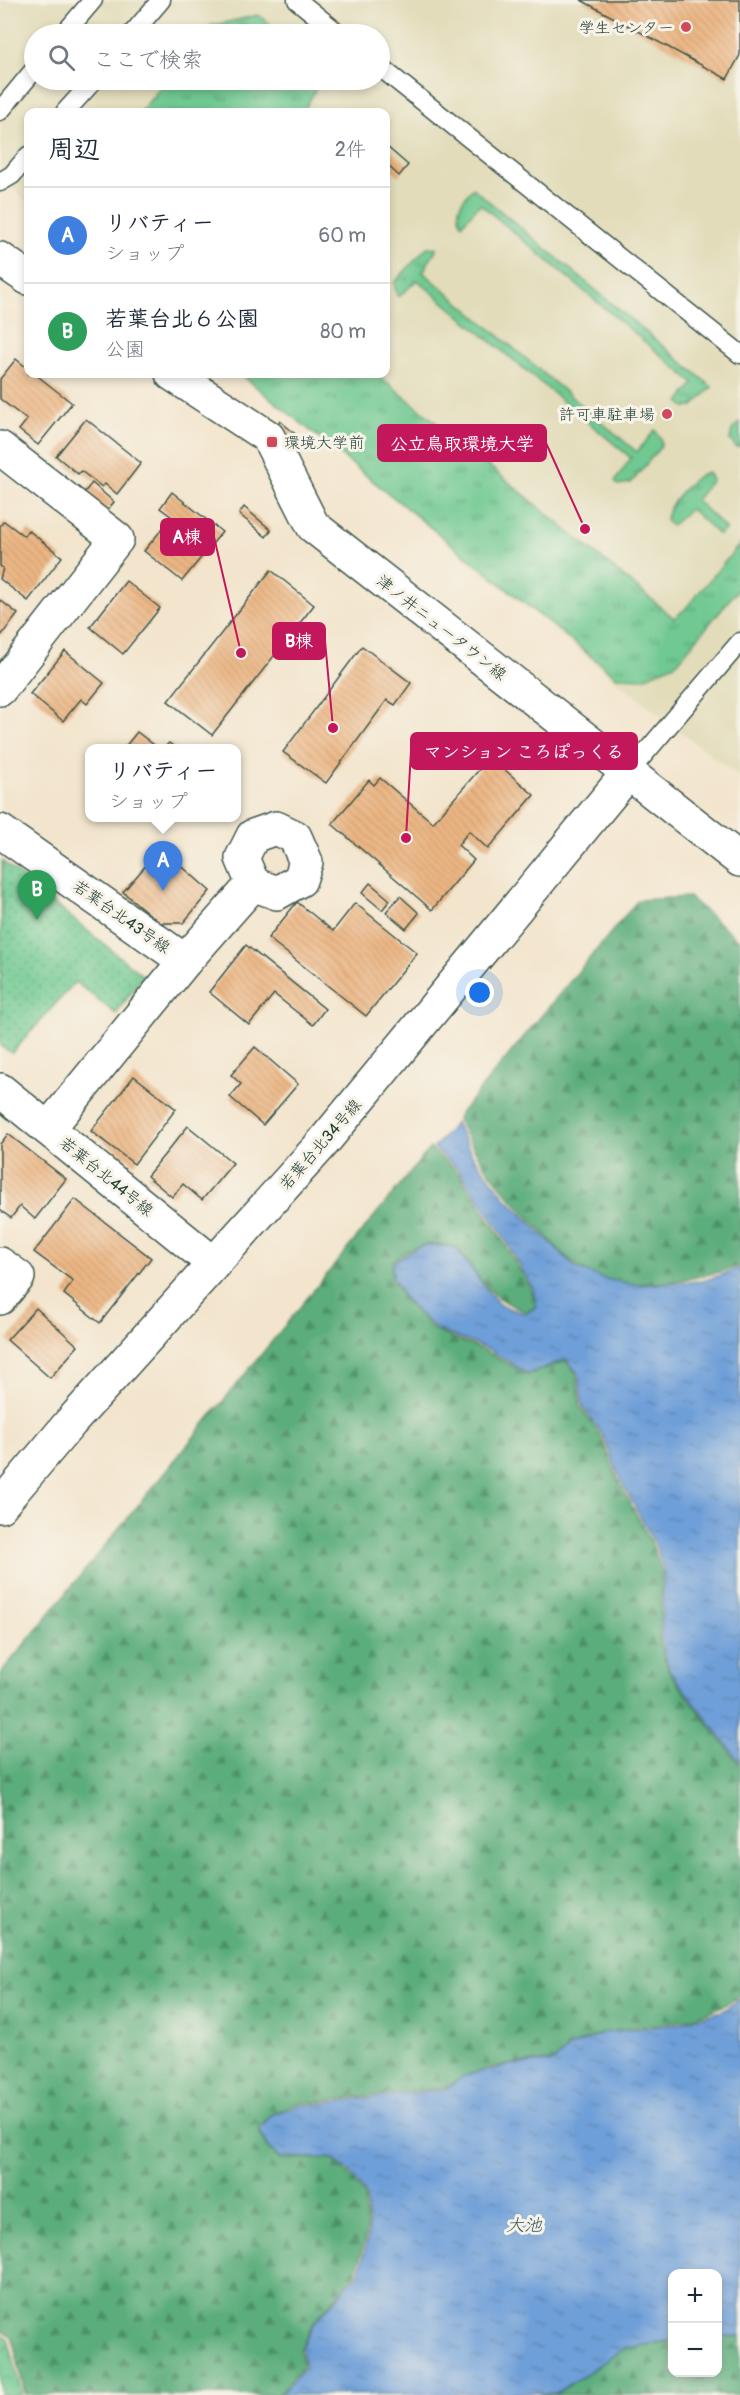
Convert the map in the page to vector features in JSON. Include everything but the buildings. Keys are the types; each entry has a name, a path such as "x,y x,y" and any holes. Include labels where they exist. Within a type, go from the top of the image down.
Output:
{"street":[{"path":"0,259 24,275"},
{"name":"津ノ井ニュータウン線","path":"178,378 268,437 313,526 740,860"},
{"path":"0,448 117,539 0,689"},
{"name":"若葉台北34号線","path":"0,1506 71,1422 321,1145 629,772"},
{"name":"若葉台北43号線","path":"0,831 185,961"},
{"name":"若葉台北43号線","path":"48,1129 185,961 253,885"},
{"name":"若葉台北44号線","path":"0,1090 213,1263"},
{"path":"0,1264 18,1277 0,1298"}],"lane":[{"path":"73,24 93,0"},
{"path":"141,24 162,0"},
{"path":"297,0 327,24"},
{"path":"390,75 740,354"},
{"path":"0,111 24,82"},
{"path":"69,108 85,90"},
{"path":"0,182 12,175 24,161"},
{"path":"629,772 740,642"}],"shaded area":[{"path":"0,0 740,0 740,778 621,685 244,378 390,378 390,108 24,108 24,199 0,178"}],"green space":[{"path":"258,15 270,24 219,24"},
{"path":"159,90 315,90 305,108 143,108"},
{"path":"473,188 712,387 692,407 685,407 679,402 694,383 480,204 462,224 459,209"},
{"path":"427,247 437,248 423,272 637,452 655,430 661,439 661,446 631,483 618,485 615,481 631,458 417,280 400,296 397,296 394,283"},
{"path":"245,378 382,378 674,618 685,609 740,544 740,587 677,663 644,678 617,677"},
{"path":"740,422 740,447 736,447 730,440 732,430"},
{"path":"708,472 712,480 696,500 726,529 719,535 691,509 671,526 666,520 667,514 676,499 695,479"},
{"path":"2,861 143,976 116,1014 75,982 12,1053 0,1046"},
{"path":"689,897 740,941 740,1266 701,1276 657,1283 613,1281 594,1275 576,1265 519,1208 472,1146 457,1117 638,900"},
{"path":"430,1148 456,1170 499,1234 531,1289 536,1306 526,1312 502,1300 486,1286 457,1247 430,1244 415,1247 392,1262 391,1277 404,1300 435,1331 486,1351 527,1375 566,1361 576,1373 581,1408 601,1436 618,1480 653,1546 662,1572 659,1642 669,1672 740,1765 740,1996 717,2009 692,2018 626,2028 596,2036 567,2050 554,2061 512,2064 485,2069 459,2079 447,2087 295,2104 271,2114 258,2129 266,2146 280,2159 332,2159 349,2174 365,2197 367,2232 356,2273 314,2322 300,2349 303,2366 278,2395 25,2395 12,2336 0,2329 0,1674"},
{"path":"0,2333 8,2338 22,2395 0,2395"},
{"path":"722,2336 740,2337 740,2395 539,2395 556,2394 625,2348 668,2342 668,2377 722,2377"}],"water":[{"path":"456,1122 471,1153 505,1197 576,1268 605,1279 637,1285 703,1281 740,1268 740,1762 670,1671 661,1641 664,1571 656,1546 620,1479 603,1435 583,1407 578,1373 566,1359 528,1374 488,1349 437,1330 405,1299 393,1277 392,1264 422,1246 437,1245 456,1248 500,1305 526,1314 537,1306 533,1289 501,1232 458,1169 434,1148"},
{"name":"大池","path":"740,1999 740,2336 722,2336 722,2269 668,2269 668,2341 625,2348 556,2393 280,2395 305,2367 302,2348 315,2322 359,2273 369,2233 367,2197 351,2173 332,2158 280,2157 267,2145 260,2130 271,2115 297,2106 447,2089 464,2076 510,2065 554,2062 569,2048 603,2033 677,2024 722,2011"}],"place":[{"name":"学生センター","path":"686,27"},
{"name":"許可車駐車場","path":"667,414"},
{"name":"環境大学前","path":"272,442"},
{"name":"公立鳥取環境大学","path":"585,529"},
{"name":"A棟","path":"241,653"},
{"name":"B棟","path":"333,728"},
{"name":"マンション ころぽっくる","path":"406,838"},
{"name":"リバティー","path":"163,891"},
{"name":"若葉台北６公園","path":"37,920"}]}
